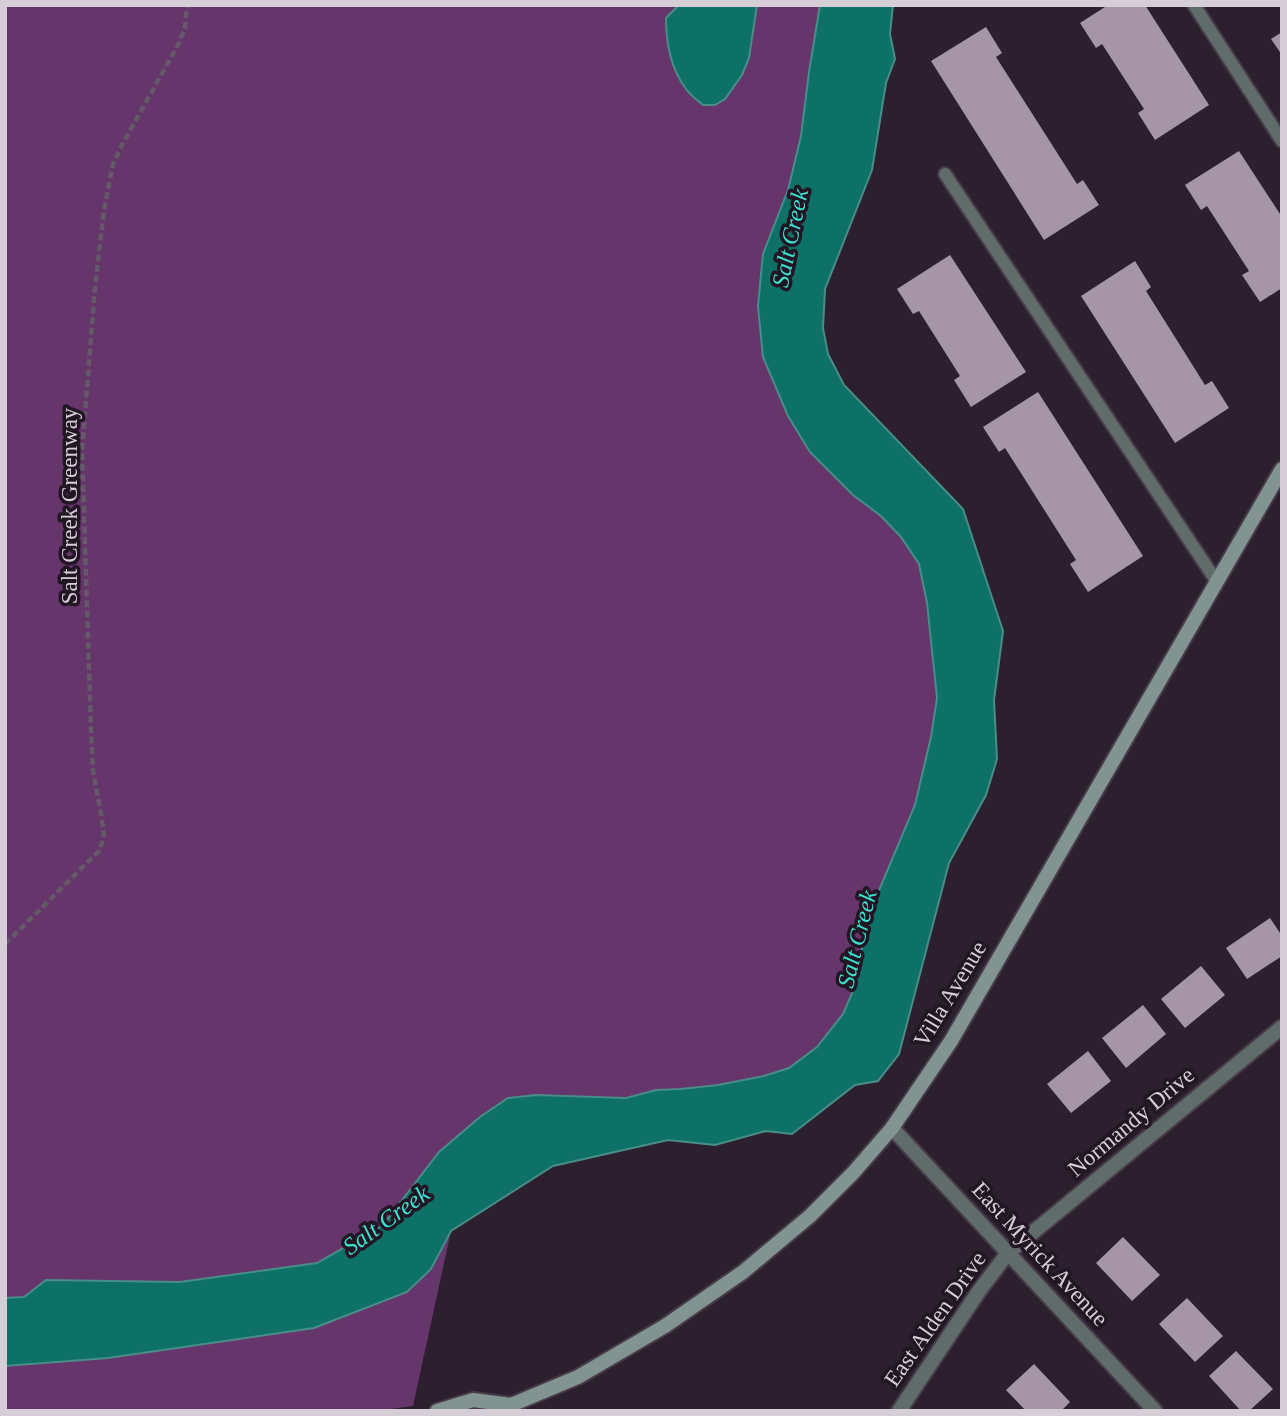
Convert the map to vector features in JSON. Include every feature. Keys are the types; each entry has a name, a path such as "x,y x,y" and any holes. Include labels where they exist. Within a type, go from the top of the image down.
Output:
{"main road":[{"name":"Villa Avenue","path":"437,1411 473,1400 508,1408 578,1377 665,1326 743,1272 810,1216 853,1173 892,1128 951,1041 1282,469"}],"street":[{"name":"Normandy Drive","path":"1008,1253 1282,1027"},
{"name":"East Myrick Avenue","path":"892,1128 1155,1411"},
{"name":"East Alden Drive","path":"899,1411 1008,1253"}],"lane":[{"path":"1194,5 1282,141"},
{"path":"944,174 1217,582"}],"path":[{"name":"Salt Creek Greenway","path":"5,944 99,851 104,836 93,771 82,451 97,274 104,210 113,164 178,45 185,28 187,5"}],"shaded area":[{"path":"5,5 820,5 801,136 788,190 853,495 881,516 901,537 919,564 927,603 937,698 915,805 869,914 853,991 843,1014 817,1047 789,1068 718,1085 656,1090 626,1098 536,1095 480,1117 439,1152 451,1231 413,1406 376,1411 5,1411"}],"water":[{"path":"679,5 757,5 749,58 742,75 725,99 715,105 703,105 692,95 673,64 668,46 666,18"},
{"name":"Salt Creek","path":"820,5 893,5 890,34 895,59 886,83 872,170 825,289 823,328 828,354 844,385 963,509 1003,631 994,700 997,759 986,795 949,863 899,1054 878,1081 855,1085 792,1134 766,1131 715,1145 668,1140 553,1166 451,1231 431,1269 407,1292 314,1328 108,1358 5,1366 5,1298 24,1297 46,1280 180,1282 317,1263 383,1225 439,1152 480,1117 508,1098 536,1095 626,1098 656,1090 718,1085 764,1076 789,1068 817,1047 843,1014 853,991 869,914 915,805 937,698 927,603 919,564 901,537 881,516 853,495 810,452 788,416 763,357 758,306 763,254 788,190 801,136"}],"building":[{"path":"1108,5 1145,5 1209,105 1155,140 1138,113 1144,109 1102,44 1096,48 1080,23"},
{"path":"986,27 1002,53 996,57 1077,184 1083,180 1099,205 1044,240 931,61"},
{"path":"1282,32 1282,55 1271,39"},
{"path":"1239,151 1282,217 1282,288 1260,302 1242,275 1249,271 1207,206 1201,210 1185,185"},
{"path":"950,255 1026,372 971,407 954,380 960,376 919,311 913,314 897,289"},
{"path":"1135,261 1151,287 1146,291 1205,385 1212,381 1229,408 1175,443 1081,296"},
{"path":"1038,392 1143,556 1088,592 1070,564 1076,560 1005,448 999,452 983,427"},
{"path":"1270,918 1282,936 1282,956 1247,979 1226,948"},
{"path":"1201,966 1225,995 1185,1028 1161,999"},
{"path":"1143,1005 1166,1034 1126,1068 1102,1038"},
{"path":"1088,1051 1111,1081 1071,1113 1047,1084"},
{"path":"1123,1237 1160,1275 1132,1301 1096,1263"},
{"path":"1187,1298 1223,1336 1195,1362 1159,1324"},
{"path":"1236,1351 1273,1389 1249,1411 1241,1411 1209,1376"},
{"path":"1034,1364 1070,1402 1061,1411 1026,1411 1006,1390"}]}
